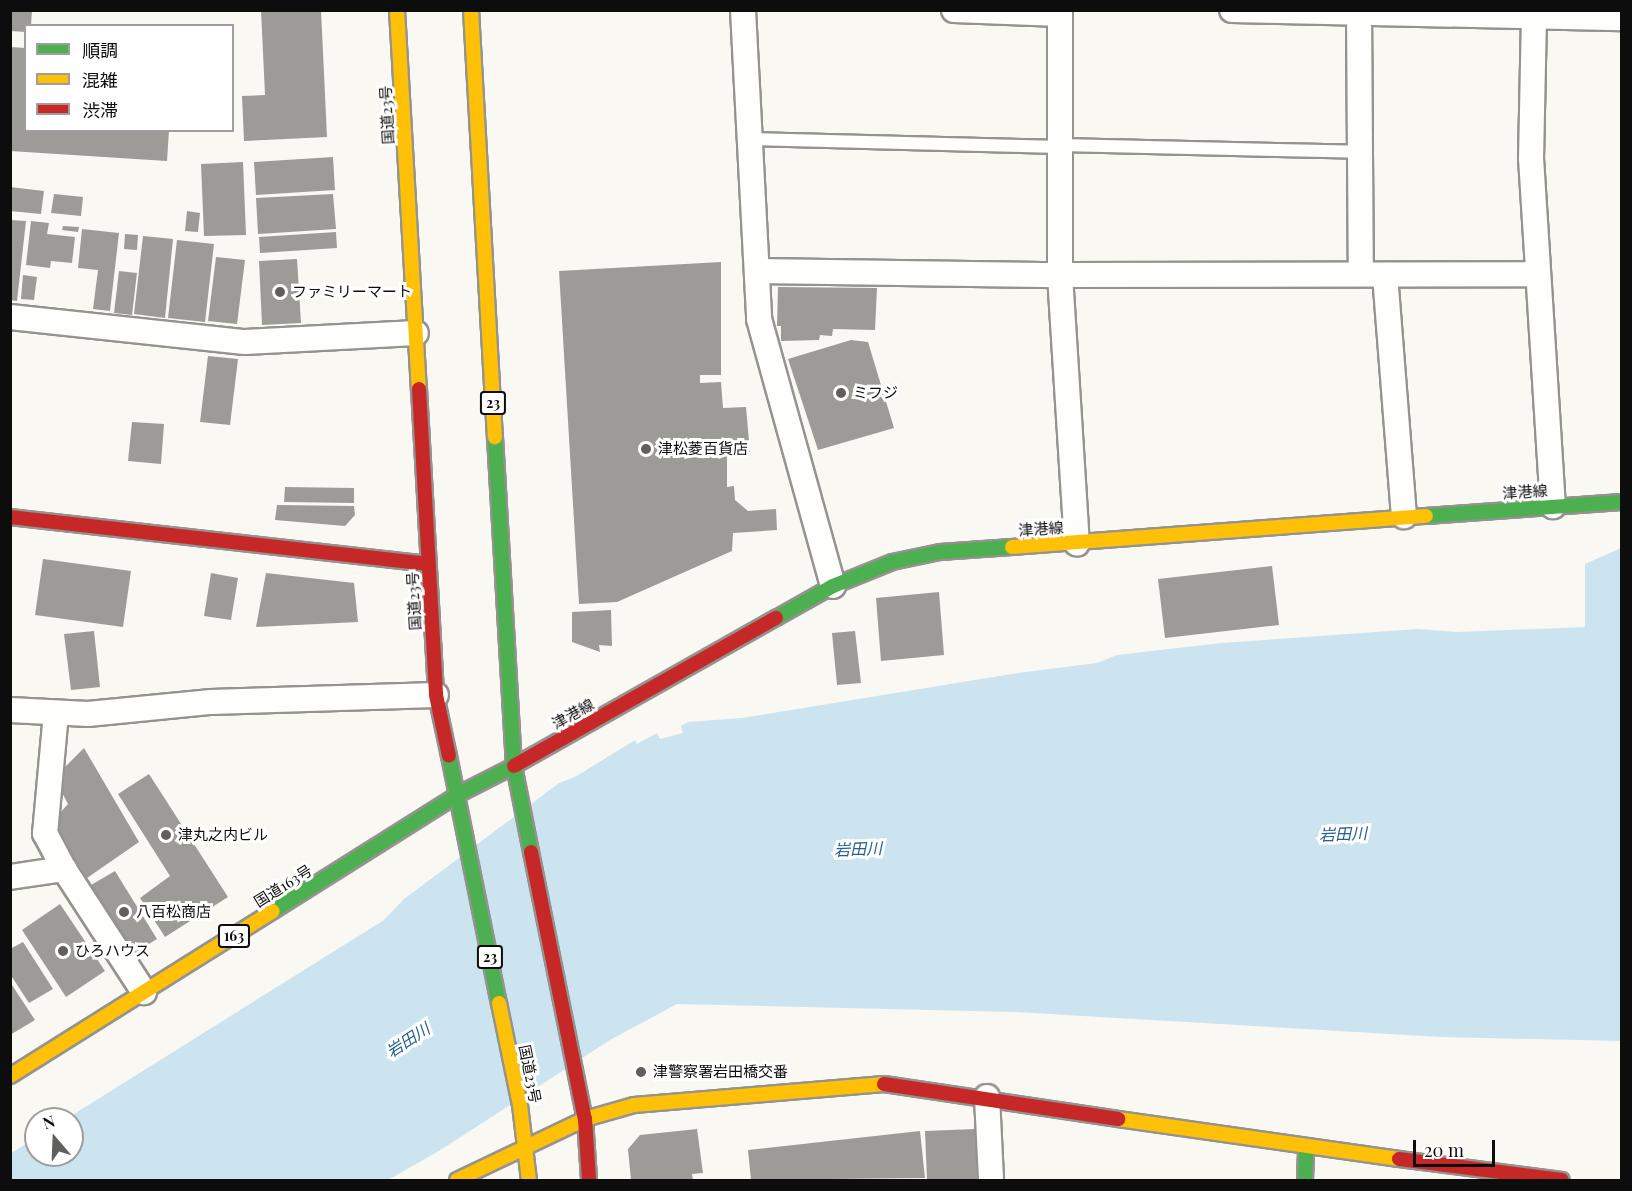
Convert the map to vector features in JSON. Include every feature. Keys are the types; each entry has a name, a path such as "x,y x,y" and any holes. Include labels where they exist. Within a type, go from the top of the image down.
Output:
{"main road":[{"name":"国道23号","path":"397,10 436,695 520,1105 529,1180"},
{"name":"23","path":"471,10 514,766 577,1090 585,1119 589,1180"},
{"name":"津港線","path":"514,766 833,586 882,566 939,552 1404,516 1622,502"},
{"path":"10,517 428,564"},
{"name":"国道163号","path":"10,1076 457,795 514,766"},
{"path":"457,1180 585,1119 634,1105 880,1083 987,1097 1306,1147 1562,1180"},
{"path":"1305,1180 1306,1147"}],"street":[{"path":"743,10 759,318 833,586"},
{"path":"954,10 1060,12 1060,275 1077,543"},
{"path":"1232,10 1488,13 1534,16 1609,15"},
{"path":"1359,12 1361,274"},
{"path":"1534,16 1531,158 1553,506"},
{"path":"757,271 1060,275 1538,274"},
{"path":"1385,275 1404,516"},
{"path":"10,317 245,342 416,333"},
{"path":"10,710 88,714 211,702 436,695"},
{"path":"56,713 45,833 64,869 144,992"},
{"path":"10,877 64,869"},
{"path":"987,1097 991,1180"}],"lane":[{"path":"750,139 1360,152"}],"water":[{"name":"岩田川","path":"1621,548 1621,1041 1441,1037 1014,1012 677,1004 610,1040 439,1151 388,1180 11,1180 11,1153 24,1145 24,1167 84,1167 84,1108 384,920 404,899 559,783 575,777 635,740 637,744 657,733 660,739 683,733 681,726 688,722 742,718 1018,673 1097,663 1117,655 1222,643 1418,629 1457,632 1585,627 1585,564"}],"building":[{"path":"10,10 32,10 31,24 24,24 24,32 10,31"},
{"path":"261,10 321,10 327,137 244,141 242,96 265,95"},
{"path":"10,47 24,48 24,132 169,132 167,161 10,151"},
{"path":"333,157 335,190 256,195 254,162"},
{"path":"243,162 246,235 204,236 201,164"},
{"path":"10,187 44,191 41,214 10,211"},
{"path":"54,194 83,197 81,216 51,213"},
{"path":"333,194 336,229 258,234 256,198"},
{"path":"187,211 200,213 198,232 185,231"},
{"path":"10,220 26,221 17,301 10,300"},
{"path":"31,221 49,223 47,234 75,237 72,263 51,261 50,268 26,265"},
{"path":"63,226 79,227 78,232 62,230"},
{"path":"82,229 119,233 110,311 93,309 98,270 78,268"},
{"path":"336,232 337,248 260,253 259,237"},
{"path":"125,234 138,235 137,250 124,249"},
{"path":"143,236 173,239 165,318 134,314"},
{"path":"177,240 214,244 205,322 168,318"},
{"path":"216,257 245,260 237,324 208,321"},
{"name":"ファミリーマート","path":"297,259 301,323 262,325 259,261"},
{"path":"721,262 721,375 700,375 700,383 721,382 723,408 746,407 750,452 727,454 727,487 734,486 735,500 748,511 776,509 777,530 733,533 732,551 617,602 579,604 559,271"},
{"path":"119,271 137,273 132,315 114,313"},
{"path":"23,275 37,277 34,300 21,299"},
{"path":"778,287 877,288 875,330 833,329 832,336 820,335 819,340 781,341 781,326 777,326"},
{"name":"ミフジ","path":"851,340 868,342 894,428 818,450 788,359"},
{"path":"208,356 238,359 230,425 200,422"},
{"path":"132,422 164,424 161,464 128,461"},
{"path":"285,487 354,488 354,503 284,502"},
{"path":"277,505 354,506 355,515 345,526 275,520"},
{"path":"43,559 131,571 123,627 35,615"},
{"path":"1272,566 1279,625 1165,638 1158,579"},
{"path":"211,573 238,578 231,620 204,616"},
{"path":"266,573 354,583 358,622 256,627"},
{"path":"939,592 944,655 881,661 876,598"},
{"path":"611,610 612,646 599,645 600,652 572,642 572,612"},
{"path":"94,631 100,687 71,690 64,634"},
{"path":"855,631 861,683 837,685 832,633"},
{"path":"84,748 139,842 87,878 54,826 58,815 68,804 58,785 63,769"},
{"name":"津丸之内ビル","path":"149,774 228,897 165,937 140,898 170,876 118,794"},
{"name":"八百松商店","path":"115,871 157,939 134,953 91,885"},
{"name":"ひろハウス","path":"60,904 105,971 66,997 22,930"},
{"path":"23,942 53,989 29,1003 10,974 10,949"},
{"path":"10,982 35,1020 10,1035"},
{"path":"697,1129 703,1173 692,1174 693,1180 631,1180 628,1149 640,1135"},
{"path":"975,1129 977,1180 927,1180 925,1131"},
{"path":"920,1131 925,1178 751,1180 748,1150"}],"traffic: fast":[{"path":"495,437 514,766 531,852"},
{"path":"1426,516 1622,502"},
{"path":"776,618 833,586 892,562 940,552 1012,547"},
{"path":"449,756 499,1003"},
{"path":"273,911 457,795 514,766"},
{"path":"1305,1180 1306,1147"}],"traffic: slow":[{"path":"397,10 419,389"},
{"path":"471,10 495,437"},
{"path":"1012,547 1426,516"},
{"path":"10,1076 273,911"},
{"path":"499,1003 520,1105 529,1180"},
{"path":"457,1180 585,1119 634,1105 884,1084"},
{"path":"1118,1119 1399,1159"}],"traffic: jam":[{"path":"419,389 436,695 449,756"},
{"path":"10,517 428,564"},
{"path":"514,766 776,618"},
{"path":"531,852 585,1119 589,1180"},
{"path":"884,1084 1118,1119"},
{"path":"1399,1159 1562,1180"}],"place":[{"name":"ファミリーマート","path":"280,292"},
{"name":"ミフジ","path":"841,393"},
{"name":"津松菱百貨店","path":"646,449"},
{"name":"津丸之内ビル","path":"166,835"},
{"name":"八百松商店","path":"124,912"},
{"name":"ひろハウス","path":"63,951"},
{"name":"津警察署岩田橋交番","path":"641,1072"}]}
